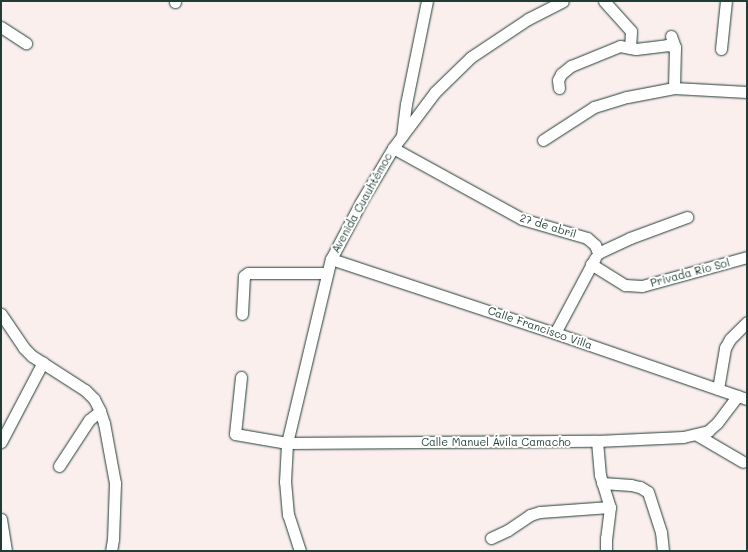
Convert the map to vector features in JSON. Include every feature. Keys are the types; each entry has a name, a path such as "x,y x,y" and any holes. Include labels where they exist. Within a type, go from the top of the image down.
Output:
{"street":[{"path":"402,136 406,104 428,1"},
{"name":"Avenida Cuauhtémoc","path":"300,551 288,515 285,482 287,443 331,259 361,202 393,148 435,92 471,57 528,19 563,1"},
{"path":"606,1 631,31 630,48"},
{"path":"722,49 726,1"},
{"path":"1,27 26,43"},
{"path":"672,36 675,47 674,88"},
{"path":"559,88 558,80 561,74 571,66 620,46 630,48 667,45 675,47"},
{"path":"542,140 594,107 627,97 674,88 747,92"},
{"name":"27 de abril","path":"393,148 522,220 587,238 595,245 598,252"},
{"path":"555,332 598,252 647,231 687,218"},
{"name":"Privada Río Sol","path":"591,264 625,285 642,286 747,257"},
{"name":"Calle Francisco Villa","path":"331,259 555,332 742,398"},
{"path":"242,314 244,276 248,273 327,273"},
{"path":"1,314 24,348 32,356 85,390 94,399 100,411 104,423 115,483 113,539 111,551"},
{"path":"718,389 725,348 730,338 747,322"},
{"path":"1,442 43,362"},
{"name":"Calle Manuel Ávila Camacho","path":"241,376 235,434 287,443 597,441 696,435 708,431 742,398"},
{"path":"59,466 89,420 100,411"},
{"path":"696,435 743,462"},
{"path":"597,441 598,467 610,507 606,551"},
{"path":"602,483 631,485 640,487 648,492 661,532 663,551"},
{"path":"491,538 508,530 530,515 540,512 610,507"},
{"path":"1,522 6,551"}]}
